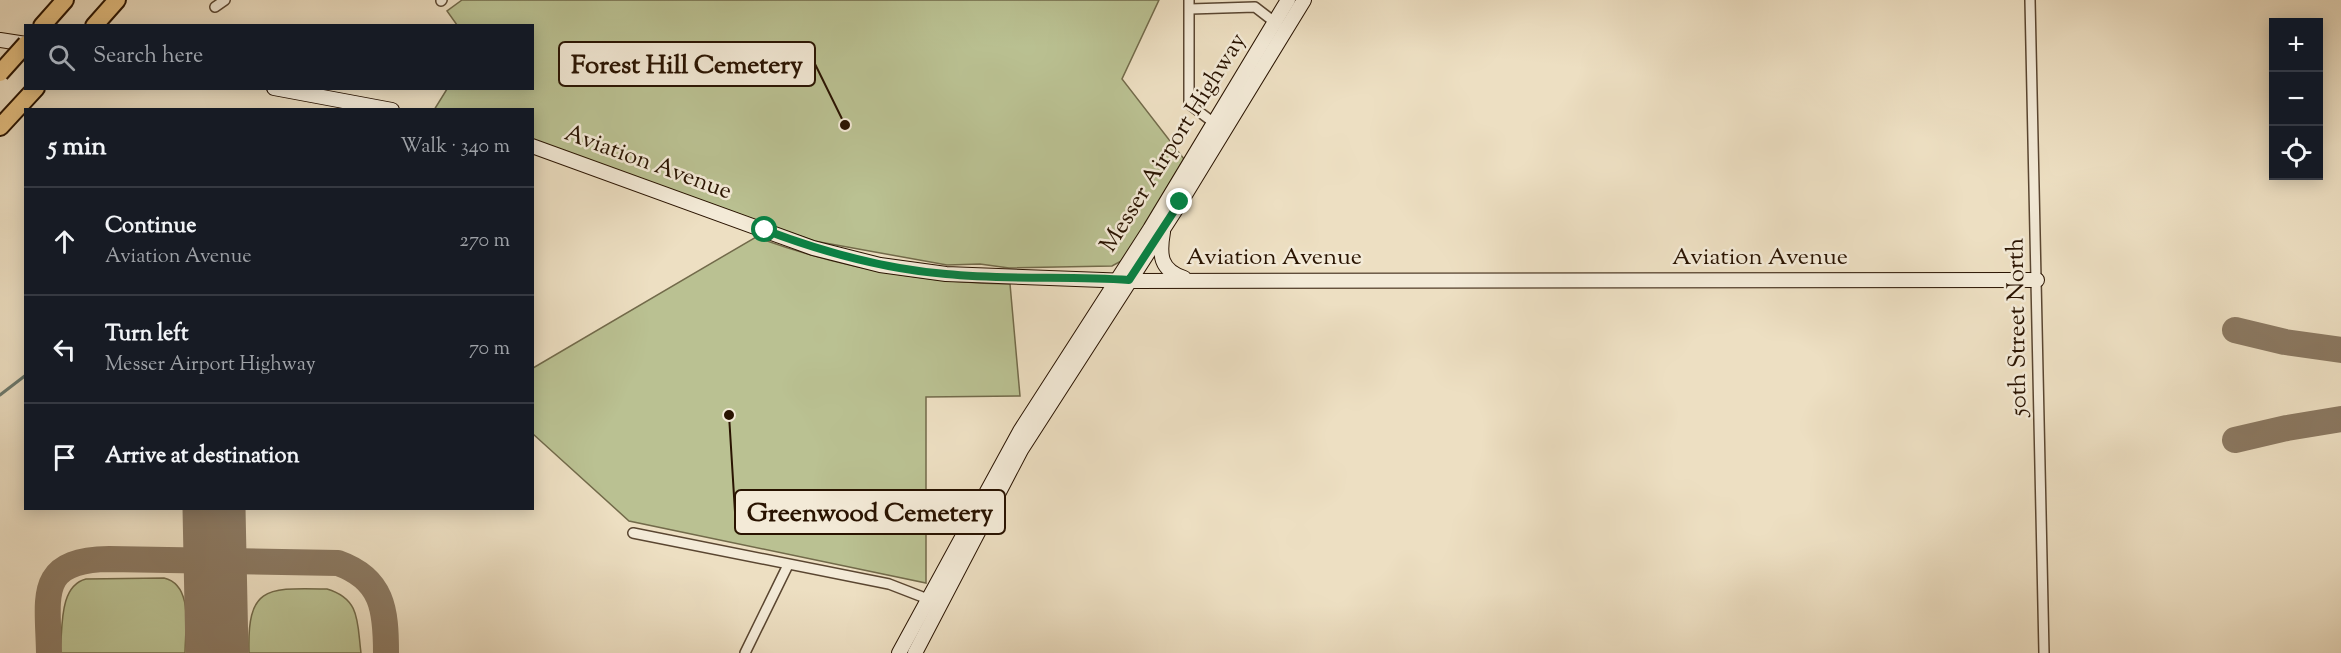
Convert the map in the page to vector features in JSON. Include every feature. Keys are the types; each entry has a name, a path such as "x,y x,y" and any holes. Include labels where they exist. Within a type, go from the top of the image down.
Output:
{"highway":[{"path":"44,24 65,0"},
{"path":"96,24 114,3"},
{"path":"0,73 24,46"},
{"path":"0,127 34,90"}],"street":[{"path":"215,7 225,0"},
{"name":"Messer Airport Highway","path":"900,653 927,598 1020,431 1103,300 1164,227 1280,26 1288,0"},
{"name":"Messer Airport Highway","path":"915,653 1022,450 1214,123 1280,26 1304,0"},
{"name":"50th Street North","path":"2030,0 2031,151 2037,280 2044,653"},
{"path":"1214,123 1189,104 1189,4 1256,3 1280,26"},
{"path":"0,40 24,44"},
{"path":"285,90 381,108"},
{"name":"Aviation Avenue","path":"534,147 813,248 880,265 946,274 1122,280 2037,280"},
{"path":"1164,227 1161,262 1166,270 1181,278 1201,280"},
{"path":"1080,279 1090,282 1103,300"},
{"path":"633,533 889,584 941,604"},
{"path":"745,653 788,565"}],"green space":[{"path":"462,0 1159,0 1122,79 1184,159 1125,259 1112,266 1009,268 980,264 947,265 814,241 534,140 534,108 435,108 446,90 534,90 534,24 456,24 447,11"},
{"path":"756,237 849,265 913,277 1010,284 1020,396 926,397 926,583 629,521 534,435 534,367"},
{"path":"164,578 174,582 184,599 185,653 60,653 66,599 77,583 86,579"},
{"path":"289,589 327,589 338,593 352,606 357,622 361,653 249,653 252,614 257,603 265,595"}],"waterway":[{"path":"0,395 24,377"}],"taxiway":[{"path":"2235,330 2285,342 2341,350"},
{"path":"2235,440 2341,419"},
{"path":"49,653 48,598 51,585 58,574 69,566 85,561 109,559 338,563 364,578 379,598 385,623 386,653"}],"runway":[{"path":"214,510 217,653"}],"place":[{"name":"Forest Hill Cemetery","path":"845,125"},
{"name":"Greenwood Cemetery","path":"729,415"}],"route":[{"path":"765,230 813,248 880,265 913,270 979,276 1129,280 1180,202"}]}
